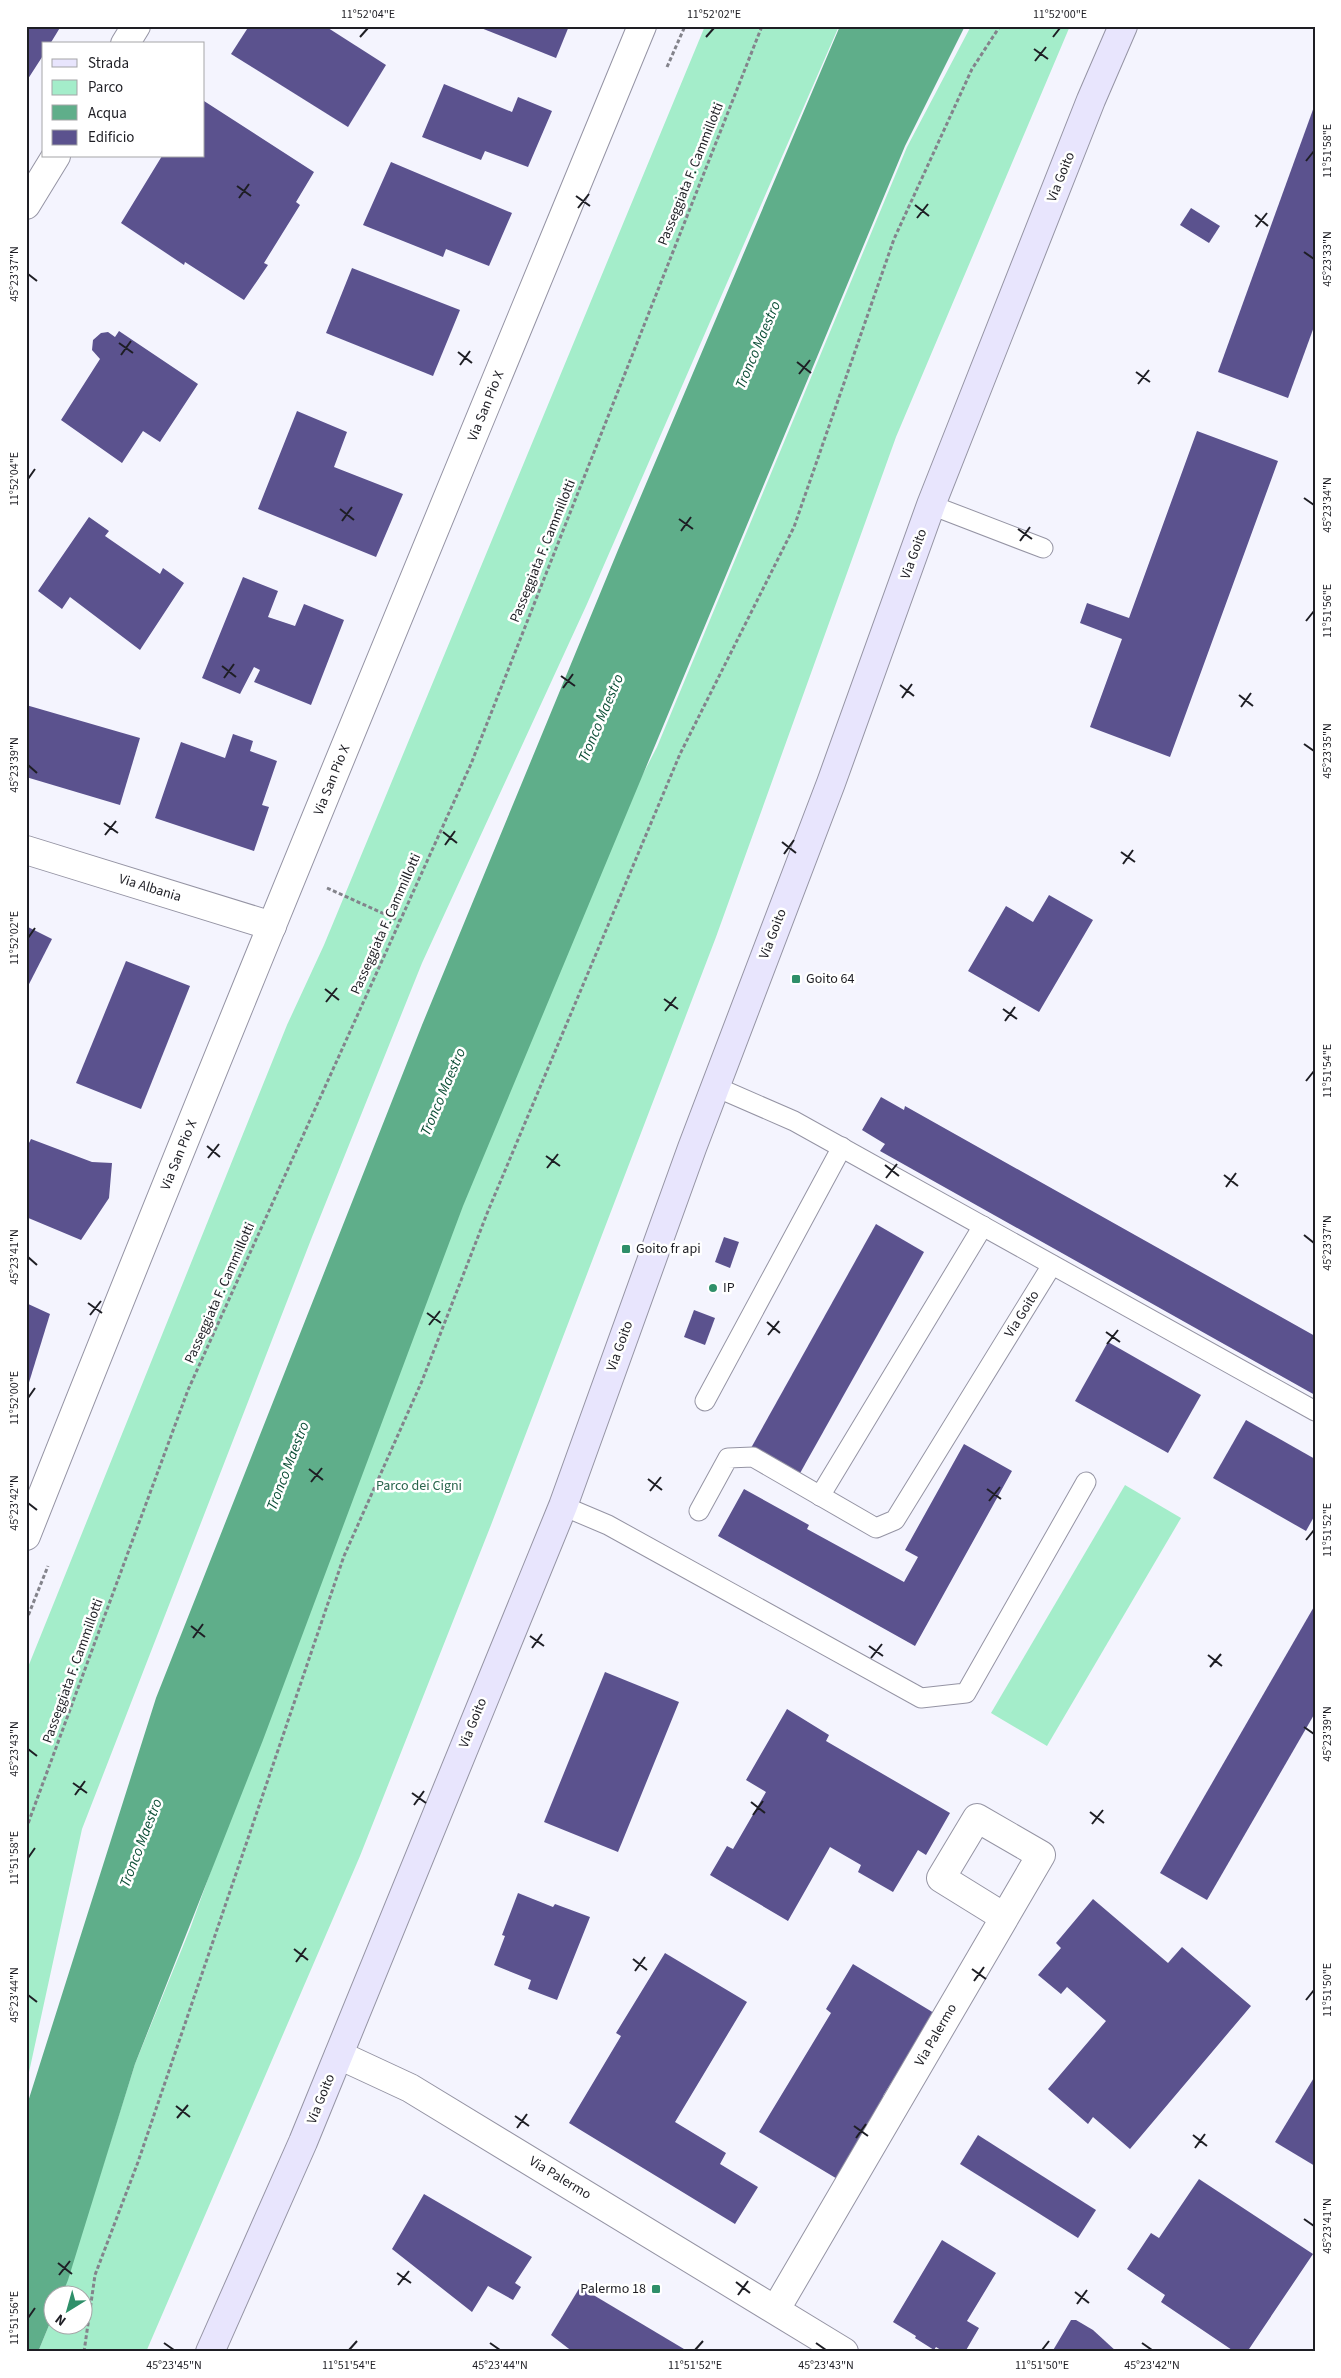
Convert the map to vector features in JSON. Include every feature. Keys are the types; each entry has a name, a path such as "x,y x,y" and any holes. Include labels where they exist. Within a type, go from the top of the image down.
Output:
{"main road":[{"name":"Via Goito","path":"210,2352 286,2182 563,1506 932,505 1088,109 1123,26"}],"street":[{"path":"126,42 136,26"},
{"name":"Via San Pio X","path":"26,1536 114,1313 642,26"},
{"path":"26,205 55,158"},
{"name":"Via Albania","path":"26,850 272,926"},
{"name":"Via Palermo","path":"776,2309 1004,1917"},
{"name":"Via Palermo","path":"338,2055 410,2088 776,2309 811,2344 844,2352"}],"lane":[{"path":"932,505 1043,548"},
{"path":"716,1087 794,1121 842,1147 1315,1412"},
{"path":"705,1401 842,1147"},
{"path":"820,1496 983,1226"},
{"name":"Via Goito","path":"699,1510 728,1458 753,1457 876,1528 895,1520 1052,1265"},
{"path":"563,1506 608,1525 921,1698 966,1694 1086,1482"}],"path":[{"name":"Passeggiata F. Cammillotti","path":"26,1829 188,1390 471,764 762,26"},
{"path":"84,2352 95,2275 138,2162 344,1556 422,1381 488,1211 680,754 794,527 894,239 972,69 1000,26"},
{"path":"324,887 400,921"}],"green space":[{"path":"705,26 839,26 587,604 422,963 312,1237 82,1829 26,2086 26,1672 287,1025 324,945"},
{"name":"Parco dei Cigni","path":"971,26 1070,26 896,437 716,937 491,1525 360,1856 146,2352 38,2352 45,2336 92,2336 92,2286 65,2286 135,2064 190,1929 523,1004 657,747 907,147"},
{"path":"1125,1485 1181,1518 1047,1746 991,1713"}],"water":[{"name":"Tronco Maestro","path":"840,26 965,26 905,146 463,1206 263,1740 135,2064 68,2280 66,2286 42,2286 42,2336 45,2336 38,2352 26,2352 26,2108 156,1698 422,1025 618,550"}],"building":[{"path":"26,26 61,26 51,42 42,42 42,57 26,82"},
{"path":"249,26 325,26 386,65 348,127 231,54"},
{"path":"476,26 569,26 556,58"},
{"path":"444,84 512,112 518,97 552,111 528,167 485,151 481,160 422,137"},
{"path":"205,102 314,172 296,202 300,205 264,263 268,265 244,300 185,262 184,265 121,223 161,158 205,158"},
{"path":"1315,104 1315,324 1288,398 1218,372"},
{"path":"391,162 512,213 489,266 446,249 443,257 363,225"},
{"path":"1191,208 1220,226 1209,243 1180,225"},
{"path":"352,268 460,310 433,376 326,333"},
{"path":"119,331 198,384 160,442 143,431 122,463 61,420 100,359 92,350 93,340 101,333 108,332 115,337"},
{"path":"297,411 347,432 334,467 403,494 376,557 258,509"},
{"path":"1197,431 1278,461 1170,757 1090,727 1122,639 1080,623 1087,603 1129,618"},
{"path":"89,517 109,531 105,536 160,574 163,568 184,583 140,650 70,597 62,609 38,591"},
{"path":"243,577 278,591 268,617 295,626 304,604 344,620 311,705 254,682 260,670 254,667 240,694 202,678"},
{"path":"26,705 140,738 120,805 26,777"},
{"path":"233,734 253,741 250,751 277,761 262,805 269,807 254,851 155,818 181,742 225,758"},
{"path":"1049,895 1093,920 1039,1012 968,971 1006,906 1033,922"},
{"path":"26,926 52,939 26,990"},
{"path":"126,961 190,986 141,1109 76,1083"},
{"path":"881,1097 904,1110 905,1106 1315,1336 1315,1395 880,1151 885,1144 862,1130"},
{"path":"31,1139 92,1162 112,1163 109,1198 81,1240 26,1217 26,1149"},
{"path":"876,1224 924,1252 799,1475 751,1448"},
{"path":"724,1237 739,1242 730,1268 715,1262"},
{"path":"26,1303 50,1314 27,1389 26,1389"},
{"path":"694,1310 715,1318 705,1345 684,1337"},
{"path":"1108,1342 1201,1395 1168,1453 1075,1401"},
{"path":"1246,1420 1315,1459 1315,1515 1306,1531 1213,1478"},
{"path":"964,1444 1012,1471 915,1646 718,1536 744,1489 809,1525 807,1529 904,1582 918,1557 905,1550"},
{"path":"1315,1605 1315,1713 1207,1900 1160,1873"},
{"path":"605,1672 679,1702 618,1852 544,1822"},
{"path":"787,1709 829,1735 826,1741 950,1813 926,1855 918,1850 893,1892 858,1872 861,1865 830,1847 788,1921 710,1875 727,1846 733,1849 766,1792 746,1780"},
{"path":"518,1893 553,1907 555,1904 590,1917 557,2000 528,1989 531,1980 494,1965 505,1936 502,1935"},
{"path":"1093,1899 1168,1963 1182,1947 1251,2006 1130,2149 1093,2117 1088,2124 1048,2089 1106,2021 1067,1987 1061,1994 1038,1975 1061,1948 1056,1943"},
{"path":"665,1953 747,2002 675,2122 726,2153 720,2164 758,2187 735,2224 569,2123 621,2036 616,2033"},
{"path":"853,1964 934,2013 883,2096 888,2099 839,2180 759,2132 831,2013 826,2009"},
{"path":"1315,2076 1315,2166 1275,2142"},
{"path":"978,2135 1096,2210 1078,2238 960,2164"},
{"path":"1199,2179 1313,2254 1247,2352 1235,2352 1161,2302 1165,2295 1127,2269 1151,2233 1159,2238"},
{"path":"424,2194 532,2257 515,2283 521,2287 513,2300 488,2286 472,2312 392,2249"},
{"path":"942,2240 996,2273 967,2321 979,2328 965,2352 944,2352 936,2347 934,2350 893,2322"},
{"path":"580,2287 689,2352 573,2352 551,2335"},
{"path":"1071,2320 1076,2320 1093,2330 1117,2352 1052,2352"}],"place":[{"name":"Goito 64","path":"796,979"},
{"name":"Goito fr api","path":"626,1249"},
{"name":"IP","path":"713,1288"},
{"name":"Palermo 18","path":"656,2289"}]}
